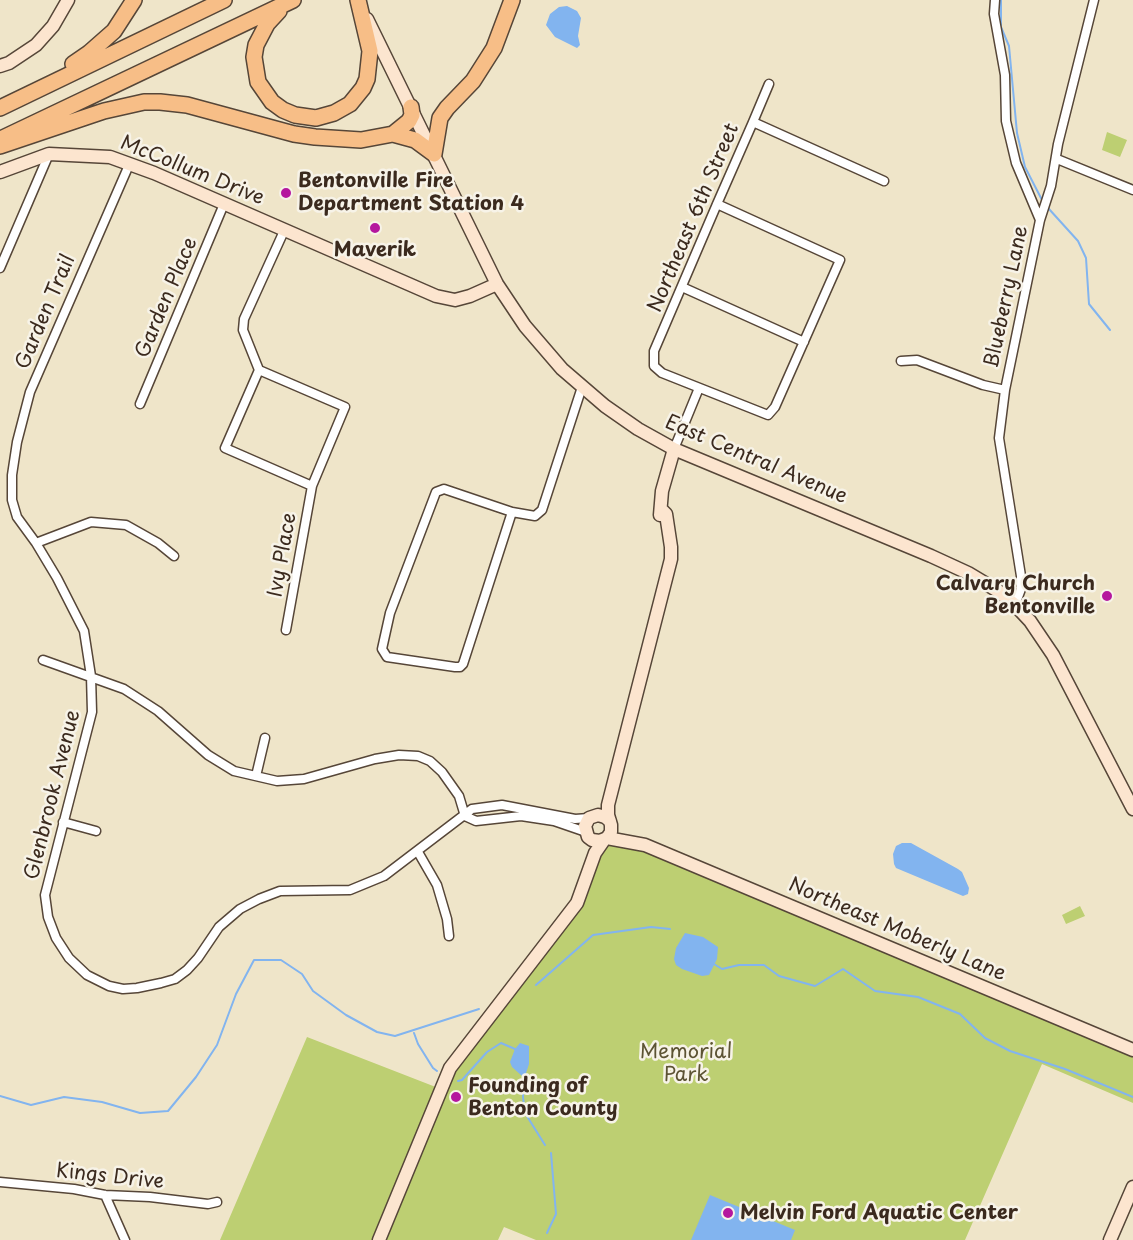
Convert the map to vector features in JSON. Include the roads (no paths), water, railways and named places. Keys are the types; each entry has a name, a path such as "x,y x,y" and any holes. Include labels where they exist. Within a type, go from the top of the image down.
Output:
{"highway":[{"path":"5,106 89,53 114,31 134,0"},
{"path":"5,106 224,0"},
{"path":"293,0 275,15 260,35 254,57 255,70 264,93 277,106 295,115 316,118 334,113 350,104 367,79 370,51 358,0"},
{"path":"0,139 293,0"},
{"path":"0,146 104,111 152,102 187,105 286,132 315,137 361,140 393,134 415,140 434,154 441,118 447,108 472,81 494,48 512,0"},
{"path":"393,134 409,121 412,115 411,107"}],"street":[{"path":"0,66 9,63 36,45 53,26 68,0"},
{"name":"East Central Avenue","path":"358,0 497,284 533,336 562,369 638,429 674,449 968,573 998,591 1030,621 1053,655 1133,809"},
{"path":"995,0 994,14 1005,75 1006,121 1016,163 1040,220"},
{"name":"Blueberry Lane","path":"1015,605 1021,589 1021,576 999,438 1005,390 1040,220 1095,0"},
{"name":"Northeast 6th Street","path":"699,388 662,373 654,366 654,351 769,84"},
{"path":"753,122 884,182"},
{"path":"0,268 49,154"},
{"name":"McCollum Drive","path":"0,172 49,154 110,157 436,296 454,300 470,296 497,284"},
{"path":"1057,159 1133,190"},
{"name":"Garden Trail","path":"36,543 17,517 12,500 12,475 22,419 30,392 51,341 129,165"},
{"name":"Garden Place","path":"140,404 224,204"},
{"path":"584,883 588,851 585,826 601,803 663,556 660,521 662,491 674,449 699,388 768,415 775,407 840,260 717,204"},
{"path":"284,231 244,319 243,330 259,370 225,448 312,486"},
{"path":"682,287 804,342"},
{"path":"901,361 917,360 982,385 1005,390"},
{"name":"Ivy Place","path":"259,370 345,407 312,486 286,630"},
{"path":"512,512 463,664 455,667 387,657 382,649 390,613 436,492 444,489 512,512 535,516 542,510 582,387"},
{"path":"379,1240 450,1068 577,903 599,846 611,832 608,805 671,559 666,514 661,509"},
{"path":"36,543 91,522 126,525 158,543 174,556"},
{"name":"Glenbrook Avenue","path":"36,543 84,631 92,676 92,712 45,895 48,917 56,938 69,958 87,975 109,986 123,989 137,988 176,978 198,958 219,927 240,909 280,891 350,890 384,876 465,816"},
{"path":"43,660 124,689 158,711 208,755 234,771 277,781 304,779 375,759 399,755 418,756 429,761 442,772 459,796 465,816 476,821 521,816 554,821 587,834 596,841 606,839"},
{"path":"256,776 265,738"},
{"path":"465,816 472,809 502,805 574,819 601,815 610,823"},
{"path":"63,822 96,831"},
{"name":"Northeast Moberly Lane","path":"610,823 645,845 1133,1050"},
{"name":"Northeast Moberly Lane","path":"606,839 645,845"},
{"path":"418,852 437,885 447,919 449,936"},
{"name":"Kings Drive","path":"0,1182 74,1189 105,1195 150,1197 208,1204 217,1202"},
{"path":"1110,1240 1133,1187"},
{"path":"105,1195 125,1240"}],"water":[{"path":"567,6 577,11 581,18 578,36 580,45 577,48 555,37 546,25 550,14 559,7"},
{"path":"911,843 962,872 969,888 968,894 963,896 896,868 893,854 896,846"},
{"path":"685,933 703,937 718,947 717,959 709,975 702,976 676,965 674,959 676,948"},
{"path":"520,1043 529,1046 529,1064 525,1076 512,1067 510,1062"},
{"name":"Melvin Ford Aquatic Center","path":"710,1195 795,1230 791,1240 691,1240"}],"waterway":[{"path":"1001,0 1001,27 1009,46 1017,133 1025,167 1042,200"},
{"path":"1049,209 1078,241 1086,258 1089,304 1110,330"},
{"path":"536,985 593,935 651,927 670,929"},
{"path":"0,1096 31,1105 64,1097 102,1102 140,1113 168,1111 196,1077 217,1045 236,994 254,960 281,960 302,974 313,991 346,1015 377,1032 395,1036 479,1009"},
{"path":"714,964 722,969 739,965 764,965 779,976 815,986 843,969 875,991 918,997 960,1014 985,1038 1010,1051 1065,1069 1133,1097"},
{"path":"414,1033 418,1044 437,1071"},
{"path":"458,1081 462,1080 487,1052 501,1043 516,1051"},
{"path":"524,1073 525,1113 545,1145"},
{"path":"547,1233 556,1214 551,1153"}],"place":[{"name":"Bentonville Fire Department Station 4","path":"286,193"},
{"name":"Maverik","path":"375,228"},
{"name":"Calvary Church Bentonville","path":"1107,596"},
{"name":"Founding of Benton County","path":"456,1097"},
{"name":"Melvin Ford Aquatic Center","path":"728,1213"}],"park label":[{"name":"Memorial Park","path":"686,1064"}]}
